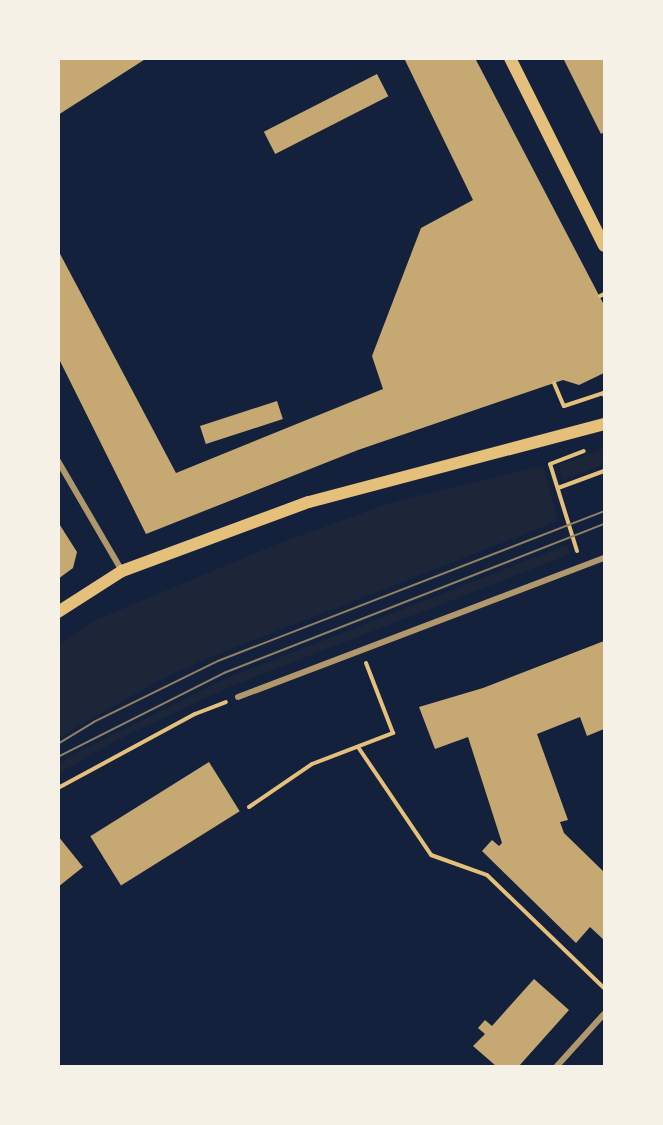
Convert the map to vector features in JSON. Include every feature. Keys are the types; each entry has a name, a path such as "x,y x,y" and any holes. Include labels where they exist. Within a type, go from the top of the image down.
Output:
{"main road":[{"path":"510,58 604,246"},
{"path":"58,612 122,571 328,496 604,424"}],"street":[{"path":"58,461 122,571"},
{"path":"238,697 604,558"},
{"path":"557,1066 604,1014"}],"path":[{"path":"555,383 564,406 604,393"},
{"path":"582,567 550,464 594,448"},
{"path":"558,488 604,471"},
{"path":"249,807 312,764 393,733 361,651"},
{"path":"58,788 195,714 238,697"},
{"path":"358,747 431,855 487,876 604,988"}],"shaded area":[{"path":"604,448 604,464 563,480 559,465"},
{"path":"543,466 558,521 208,658 160,680 59,737 59,645 91,622 280,543 396,501"},
{"path":"567,545 570,554 229,687 119,739 59,773 59,764 76,753 225,679"}],"building":[{"path":"58,58 147,58 58,115"},
{"path":"404,58 475,58 604,305 604,373 579,385 563,380 358,450 146,534 58,357 58,250 176,473 383,389 372,356 421,228 473,200"},
{"path":"563,58 604,58 604,132 601,134"},
{"path":"377,74 388,96 275,154 264,132"},
{"path":"277,401 283,419 206,444 200,426"},
{"path":"58,522 77,552 73,568 58,579"},
{"path":"604,641 604,729 587,736 580,717 537,734 568,820 560,822 564,833 604,872 604,940 590,927 576,943 482,851 492,840 499,846 502,843 468,737 435,749 419,707 483,688"},
{"path":"209,762 240,811 121,885 90,836"},
{"path":"58,836 83,867 58,887"},
{"path":"534,979 569,1010 519,1066 496,1066 473,1046 485,1034 478,1028 485,1020 492,1026"}],"tram line":[{"path":"58,744 94,722 218,661 604,511"},
{"path":"58,757 224,673 604,524"}]}
